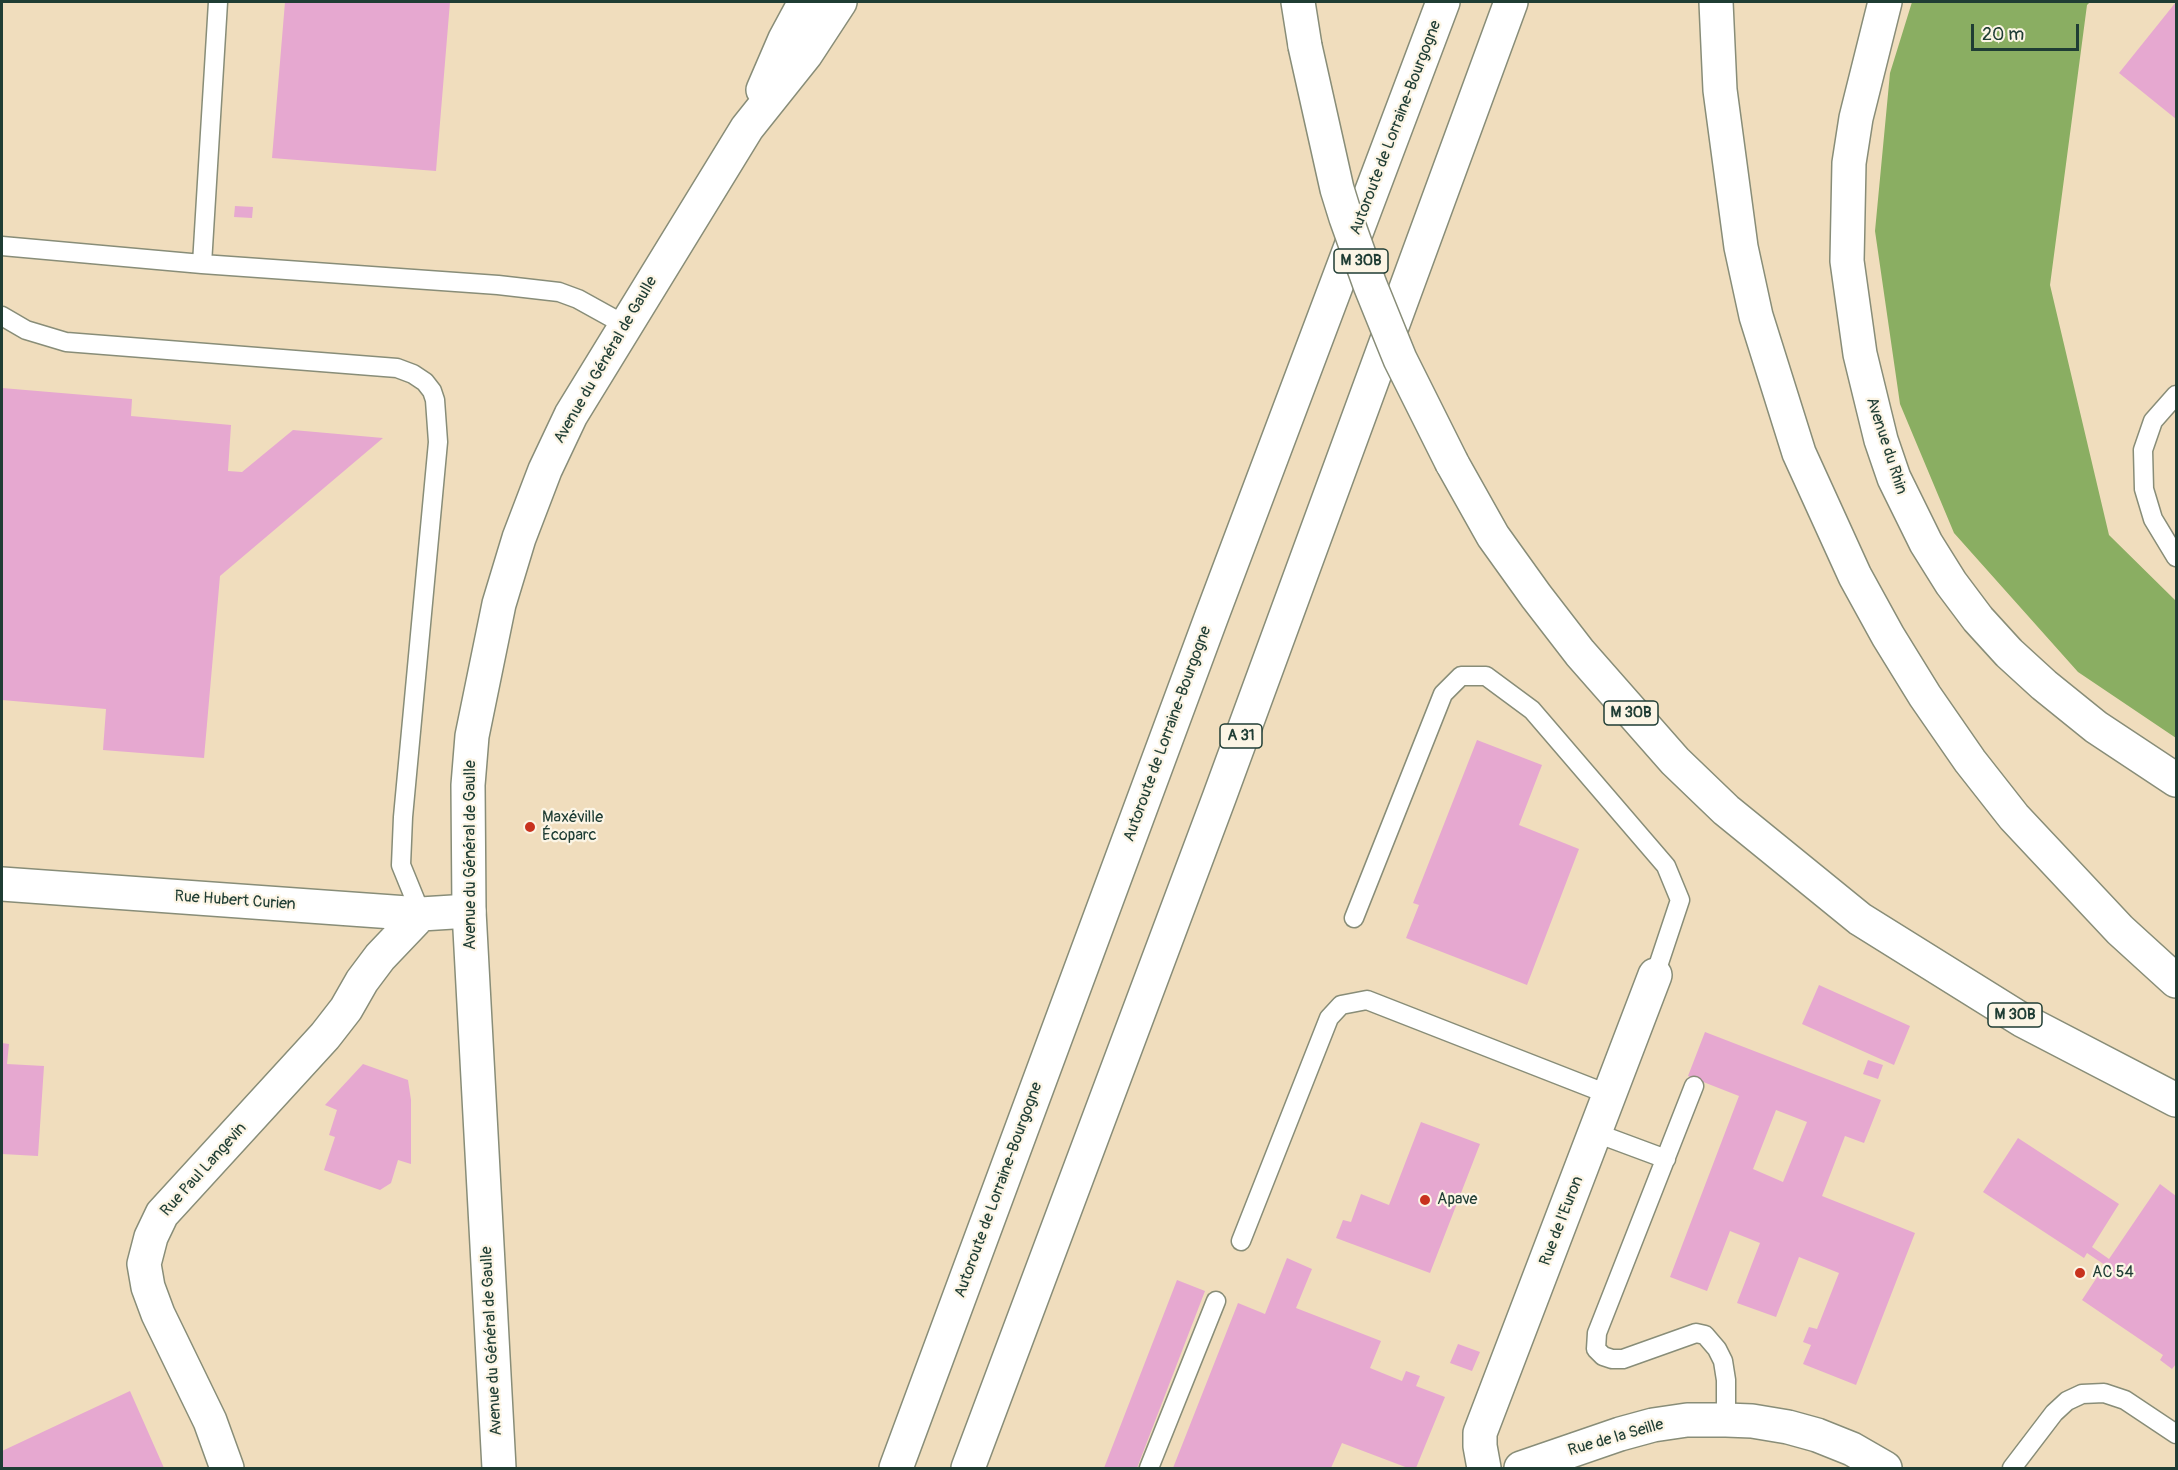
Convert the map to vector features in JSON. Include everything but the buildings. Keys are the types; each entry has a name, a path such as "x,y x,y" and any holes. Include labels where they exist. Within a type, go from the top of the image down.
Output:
{"main road":[{"name":"Avenue du Général de Gaulle","path":"747,128 785,39 805,2"},
{"name":"Avenue du Général de Gaulle","path":"499,1468 469,911 468,785 472,736 499,604 519,538 545,470 571,415 747,128 806,54 840,2"},
{"name":"M 30B","path":"1298,2 1305,46 1337,189 1362,263 1400,359 1452,464 1494,536 1580,654 1654,738 1726,810 1860,919 2022,1020 2176,1100"},
{"name":"Autoroute de Lorraine-Bourgogne","path":"896,1468 1207,629 1443,2"},
{"name":"A 31","path":"968,1468 1227,776 1511,2"},
{"path":"1716,2 1720,90 1742,247 1756,316 1799,453 1855,576 1925,696 1970,761 2014,817 2120,930 2176,981"},
{"name":"Avenue du Rhin","path":"1885,2 1856,118 1851,152 1847,208 1847,261 1860,354 1881,440 1894,478 1926,543 1951,583 1978,619 2009,653 2096,727 2176,780"},
{"name":"Rue Hubert Curien","path":"2,884 422,914 469,911"},
{"name":"Rue Paul Langevin","path":"227,1468 210,1421 158,1314 148,1287 144,1264 152,1237 162,1214 325,1036 346,1009 362,981 380,957 422,914"},
{"name":"Rue de l'Euron","path":"1484,1468 1480,1433 1655,975"},
{"name":"Rue de la Seille","path":"1521,1468 1620,1434 1653,1425 1687,1420 1726,1420 1788,1427 1852,1449 1885,1468"}],"lane":[{"path":"202,264 219,2"},
{"path":"2,246 202,264 498,285 559,292 578,299 625,325"},
{"path":"2,316 26,330 66,342 397,368 413,374 425,382 432,391 435,400 438,442 403,817 401,865 422,914"},
{"path":"2176,394 2153,421 2143,450 2144,489 2153,519 2176,557"},
{"path":"1354,918 1443,694 1461,676 1486,676 1532,710 1666,866 1680,900 1655,975"},
{"path":"1241,1241 1329,1018 1341,1005 1367,1000 1611,1095"},
{"path":"1694,1086 1597,1333 1596,1349 1603,1356 1623,1359 1696,1333 1705,1335 1717,1349 1723,1361 1726,1380 1726,1420"},
{"path":"1596,1133 1665,1159"},
{"path":"1149,1468 1216,1301"},
{"path":"2013,1468 2054,1413 2067,1401 2082,1394 2104,1393 2125,1400 2176,1434"}],"green space":[{"path":"1912,2 2090,2 2087,5 2050,285 2109,535 2176,601 2176,738 2078,672 1954,533 1900,404 1875,231 1890,73"}],"place":[{"name":"Maxéville Écoparc","path":"530,827"},
{"name":"Apave","path":"1425,1200"},
{"name":"AC 54","path":"2080,1273"}]}
